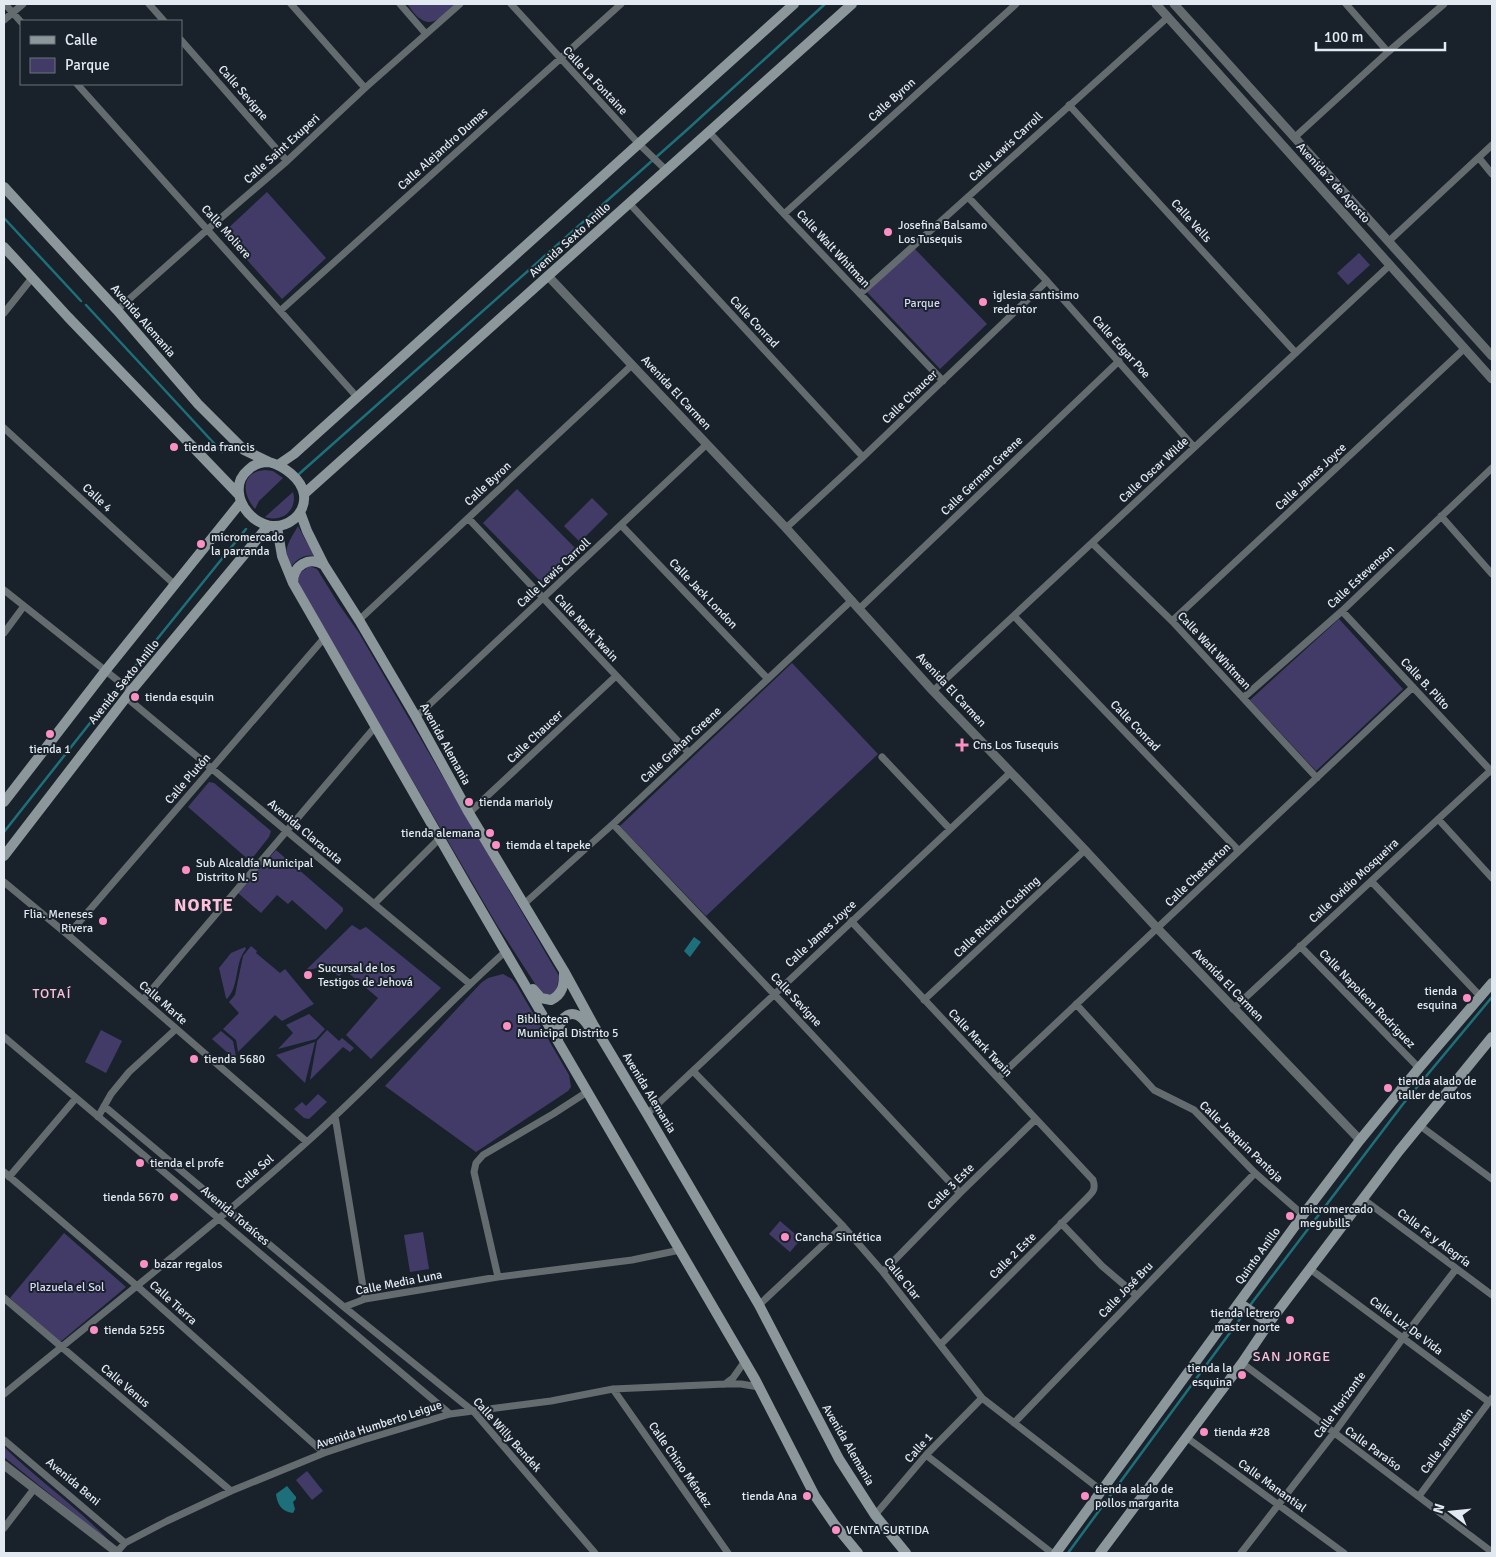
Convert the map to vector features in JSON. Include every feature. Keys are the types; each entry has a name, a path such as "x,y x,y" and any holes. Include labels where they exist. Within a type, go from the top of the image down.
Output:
{"main road":[{"name":"Avenida Sexto Anillo","path":"274,464 294,454 643,148 794,4"},
{"name":"Avenida Sexto Anillo","path":"304,494 629,204 663,167 709,132 852,4"},
{"name":"Avenida Alemania","path":"4,187 117,310 198,404 244,450 274,464"},
{"path":"4,247 240,498 250,514 262,524 272,527 291,521 300,512 304,494 297,480 286,470 274,464 259,463 246,471 240,480 240,498"},
{"name":"Avenida Sexto Anillo","path":"4,802 106,670 175,585 240,498"},
{"name":"Avenida Alemania","path":"300,512 324,565 359,620 469,813 564,971 593,1024 759,1305 839,1459 876,1515 906,1553"},
{"name":"Avenida Sexto Anillo","path":"4,856 129,694 272,527"},
{"path":"272,527 293,583 375,727 745,1361 815,1496 858,1553"},
{"path":"293,583 294,573 305,562 315,561 324,565"},
{"path":"515,967 523,974 541,998 552,1000 562,990 564,971"},
{"name":"Quinto Anillo","path":"1054,1553 1360,1140 1418,1068 1492,982"},
{"path":"558,1040 558,1026 564,1018 573,1014 581,1017 604,1052 622,1072"},
{"path":"1100,1553 1242,1363 1269,1323 1419,1125 1492,1037"},
{"path":"1239,1304 1269,1323"}],"street":[{"path":"5,4 20,21"},
{"path":"4,20 23,4"},
{"path":"149,4 163,20"},
{"path":"291,4 365,88"},
{"path":"400,4 426,34"},
{"name":"Calle Saint Exuperi","path":"117,310 460,4"},
{"name":"Calle La Fontaine","path":"510,4 643,148 663,167"},
{"name":"Calle Alejandro Dumas","path":"280,310 621,4"},
{"name":"Calle Byron","path":"784,214 1016,4"},
{"name":"Avenida 2 de Agosto","path":"1156,4 1492,379"},
{"name":"Avenida 2 de Agosto","path":"1174,4 1492,356"},
{"path":"1346,4 1388,52"},
{"path":"1294,137 1444,4"},
{"name":"Calle Lewis Carroll","path":"860,294 1168,17"},
{"name":"Calle Sevigne","path":"182,41 287,160"},
{"name":"Calle Moliere","path":"78,85 357,397"},
{"name":"Calle Vells","path":"1069,105 1296,353"},
{"name":"Calle Walt Whitman","path":"709,132 784,214 943,381"},
{"path":"1389,241 1492,145"},
{"path":"1479,158 1492,174"},
{"name":"Calle Edgar Poe","path":"968,197 1047,281 1194,447"},
{"name":"Calle Conrad","path":"629,204 863,457"},
{"name":"Calle Oscar Wilde","path":"933,691 1390,266"},
{"name":"Avenida El Carmen","path":"548,276 786,528 933,691 1233,1009 1360,1140"},
{"path":"4,313 32,278"},
{"name":"Calle Chaucer","path":"786,528 1047,281"},
{"path":"1429,307 1438,298"},
{"name":"Calle James Joyce","path":"1172,621 1465,348"},
{"name":"Calle German Greene","path":"860,608 1119,361"},
{"name":"Calle Byron","path":"359,620 632,365"},
{"name":"Calle 4","path":"4,428 175,585"},
{"name":"Calle Lewis Carroll","path":"416,717 707,444"},
{"name":"Calle Estevenson","path":"1243,698 1342,611 1492,468"},
{"path":"1441,516 1492,574"},
{"name":"Calle Mark Twain","path":"468,518 689,753"},
{"name":"Calle Jack London","path":"621,525 768,679"},
{"name":"Calle Walt Whitman","path":"1092,543 1172,621 1317,778"},
{"name":"Avenida Claracuta","path":"4,590 106,670 129,694 212,769 470,984"},
{"name":"Calle Grahan Greene","path":"524,904 613,824 852,600"},
{"path":"4,633 24,606"},
{"name":"Calle B. Plito","path":"1342,611 1491,772"},
{"name":"Calle Conrad","path":"1014,616 1239,852"},
{"name":"Calle Plutón","path":"68,935 325,637"},
{"name":"Calle Chaucer","path":"469,813 616,676"},
{"name":"Calle Chesterton","path":"998,1078 1413,687"},
{"path":"143,1000 375,727"},
{"path":"882,757 950,829"},
{"name":"Calle James Joyce","path":"647,1114 1011,772"},
{"name":"Calle Ovidio Mosqueira","path":"1233,1009 1491,772"},
{"path":"1438,819 1492,878"},
{"name":"Calle Sevigne","path":"613,824 960,1193"},
{"path":"374,904 440,838"},
{"name":"Calle Richard Cushing","path":"924,1000 1085,850"},
{"path":"1371,881 1480,996"},
{"name":"Calle Marte","path":"4,882 307,1142"},
{"name":"Calle Mark Twain","path":"851,922 1093,1180"},
{"name":"Calle Napoleon Rodriguez","path":"1300,946 1418,1068"},
{"name":"Calle Sol","path":"4,1394 219,1218 307,1142 506,951"},
{"name":"Calle Joaquin Pantoja","path":"1076,1004 1154,1090 1194,1110 1256,1174 1303,1215"},
{"path":"98,1117 110,1094 129,1072 176,1029"},
{"name":"Avenida Totaíces","path":"4,1037 450,1414"},
{"name":"Calle Clar","path":"694,1070 843,1226 883,1272 982,1398 1102,1490"},
{"path":"498,1277 474,1172 476,1162 483,1155 587,1092"},
{"path":"7,1175 76,1098"},
{"name":"Calle Media Luna","path":"104,1106 344,1307 365,1299 498,1277 632,1260 680,1250"},
{"path":"335,1116 365,1299"},
{"name":"Calle 3 Este","path":"883,1272 1036,1119"},
{"path":"1419,1125 1492,1179"},
{"name":"Calle José Bru","path":"1014,1423 1136,1295 1256,1174"},
{"name":"Calle Tierra","path":"7,1175 137,1286 324,1453"},
{"name":"Calle 2 Este","path":"941,1344 1094,1191 1095,1185 1093,1180"},
{"name":"Calle Fe y Alegría","path":"1363,1199 1492,1295"},
{"path":"1062,1223 1102,1266 1136,1295"},
{"path":"759,1305 843,1226"},
{"name":"Calle Luz De Vida","path":"1310,1269 1491,1400"},
{"name":"Calle Horizonte","path":"1241,1553 1334,1433 1456,1269"},
{"name":"Calle Venus","path":"4,1298 231,1491"},
{"name":"Calle Willy Bendek","path":"344,1307 474,1412 595,1553"},
{"path":"725,1384 733,1378 745,1361"},
{"name":"Calle Paraíso","path":"1242,1363 1492,1552"},
{"name":"Avenida Humberto Leigue","path":"117,1553 125,1543 231,1491 324,1453 450,1414 551,1401 613,1389 725,1384 759,1387"},
{"name":"Calle Chino Méndez","path":"613,1389 728,1553"},
{"name":"Calle 1","path":"876,1515 926,1455 982,1398"},
{"name":"Calle Jerusalén","path":"1419,1496 1491,1400"},
{"name":"Calle Manantial","path":"1186,1437 1344,1553"},
{"name":"Avenida Beni","path":"4,1440 125,1543"},
{"path":"926,1455 1054,1553"},
{"path":"4,1465 117,1553"},
{"path":"4,1528 34,1489"}],"green space":[{"path":"407,4 455,4 440,18 435,21 426,22 419,18"},
{"path":"267,192 326,258 282,299 223,233"},
{"name":"Parque","path":"914,248 987,324 940,369 865,290"},
{"path":"1359,253 1370,265 1348,285 1337,273"},
{"path":"273,471 283,478 259,501 255,509 246,491 247,479 257,472"},
{"path":"517,489 577,550 543,584 483,523"},
{"path":"293,492 293,504 287,514 277,518 265,517"},
{"path":"592,498 608,514 580,542 564,526"},
{"path":"298,526 314,556 300,558 289,569 286,556 287,550"},
{"path":"308,567 317,569 359,633 559,976 556,991 551,995 541,993 497,925 297,583 300,573"},
{"path":"1339,619 1403,689 1316,771 1250,700"},
{"path":"792,663 878,754 706,916 620,826"},
{"path":"209,782 214,783 271,831 269,837 250,861 188,807"},
{"path":"276,850 343,908 343,911 326,930 292,900 288,904 277,895 261,913 238,893"},
{"path":"352,925 360,930 366,927 441,988 371,1059 346,1035 378,998 346,971 339,976 323,968 305,971"},
{"path":"251,946 257,951 256,953 280,973 285,969 314,1004 282,1021 275,1015 238,1052 236,1040 223,1029 239,1013 229,1002 235,995 243,956"},
{"path":"245,947 234,987 227,999 219,968 231,953"},
{"path":"503,974 512,979 516,984 569,1075 571,1087 568,1091 476,1152 385,1086 481,983 488,978"},
{"path":"309,1014 325,1029 316,1039 278,1049 293,1033 286,1025"},
{"path":"101,1030 122,1041 106,1073 85,1062"},
{"path":"327,1030 339,1041 342,1038 354,1048 350,1052 343,1047 310,1080 317,1041"},
{"path":"221,1031 233,1041 237,1061 212,1039"},
{"path":"315,1042 305,1083 276,1055"},
{"path":"318,1094 327,1102 309,1119 304,1118 294,1109 302,1102 306,1106"},
{"name":"Cancha Sintética","path":"780,1221 801,1239 790,1252 769,1234"},
{"path":"423,1232 429,1269 410,1272 404,1235"},
{"name":"Plazuela el Sol","path":"64,1233 126,1287 59,1343 10,1298"},
{"path":"4,1447 87,1519 113,1545 4,1457"},
{"path":"307,1471 323,1491 312,1500 296,1480"}],"water":[{"path":"694,937 701,942 690,957 684,951"},
{"path":"287,1486 296,1497 293,1502 295,1509 293,1513 283,1509 279,1504 276,1494"}],"waterway":[{"path":"299,474 689,128 825,4"},
{"path":"4,218 81,301"},
{"path":"86,305 222,452"},
{"path":"124,680 246,529"},
{"path":"4,832 120,685"},
{"path":"1251,1304 1403,1104 1492,997"},
{"path":"1068,1553 1243,1315"}],"place":[{"name":"Josefina Balsamo Los Tusequis","path":"888,232"},
{"name":"iglesia santisimo redentor","path":"983,302"},
{"name":"tienda francis","path":"174,447"},
{"name":"micromercado la parranda","path":"201,544"},
{"name":"tienda esquin","path":"135,697"},
{"name":"tienda 1","path":"50,734"},
{"name":"Cns Los Tusequis","path":"962,745"},
{"name":"tienda marioly","path":"469,802"},
{"name":"tienda alemana","path":"490,833"},
{"name":"tiemda el tapeke","path":"496,845"},
{"name":"Sub Alcaldía Municipal Distrito N. 5","path":"186,870"},
{"name":"Flia. Meneses Rivera","path":"103,921"},
{"name":"Sucursal de los Testigos de Jehová","path":"308,975"},
{"name":"tienda esquina","path":"1467,998"},
{"name":"Biblioteca Municipal Distrito 5","path":"507,1026"},
{"name":"tienda 5680","path":"194,1059"},
{"name":"tienda alado de taller de autos","path":"1388,1088"},
{"name":"tienda el profe","path":"140,1163"},
{"name":"tienda 5670","path":"174,1197"},
{"name":"micromercado megubills","path":"1290,1216"},
{"name":"Cancha Sintética","path":"785,1237"},
{"name":"bazar regalos","path":"144,1264"},
{"name":"tienda letrero master norte","path":"1290,1320"},
{"name":"tienda 5255","path":"94,1330"},
{"name":"tienda la esquina","path":"1242,1375"},
{"name":"tienda #28","path":"1204,1432"},
{"name":"tienda Ana","path":"807,1496"},
{"name":"tienda alado de pollos margarita","path":"1085,1496"},
{"name":"VENTA SURTIDA","path":"836,1530"}],"district":[{"name":"NORTE","path":"204,905"},
{"name":"TOTAÍ","path":"52,993"},
{"name":"SAN JORGE","path":"1292,1356"}]}
